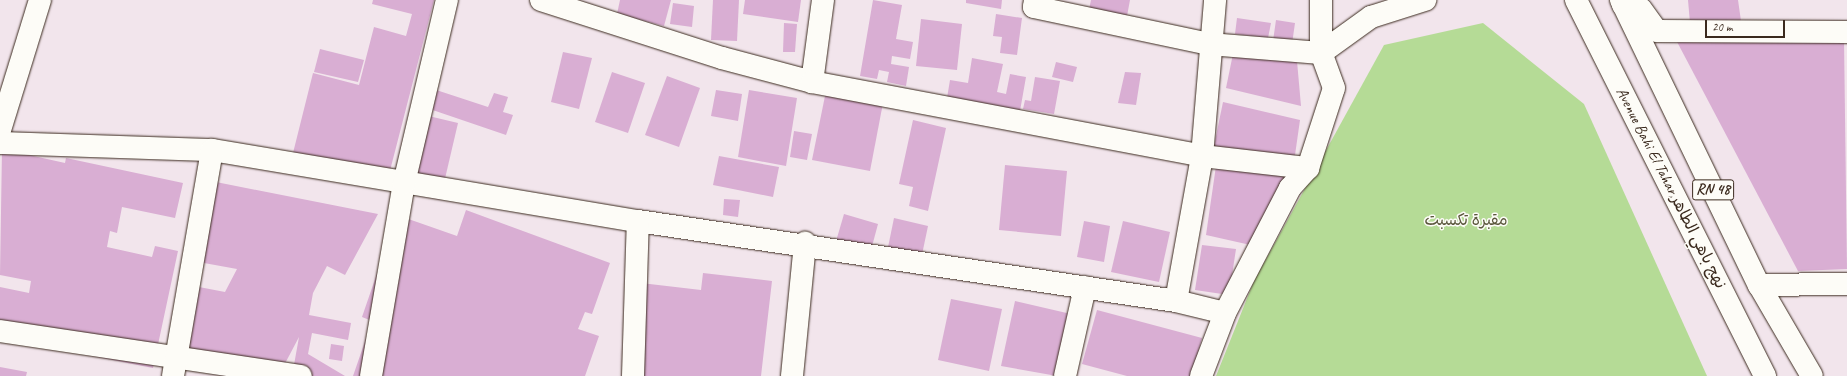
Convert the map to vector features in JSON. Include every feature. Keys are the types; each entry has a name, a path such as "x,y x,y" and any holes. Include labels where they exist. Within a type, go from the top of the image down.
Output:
{"street":[{"path":"0,130 40,0"},
{"path":"371,376 404,183 447,0"},
{"path":"542,0 722,58 812,82 1202,156 1308,168"},
{"path":"812,82 823,0"},
{"path":"1035,0 1034,7 1209,44 1320,53 1371,17 1425,0"},
{"path":"1176,301 1202,156 1209,44 1215,0"},
{"path":"1201,376 1226,313 1290,188 1308,168 1334,88 1320,53 1321,0"},
{"name":"Avenue Bahi El Tahar,نهج باهي الطاهر","path":"1576,0 1765,376"},
{"path":"1656,0 1657,31"},
{"path":"1622,3 1641,9 1657,31"},
{"name":"RN 48","path":"1622,3 1759,285 1812,376"},
{"path":"1657,31 1847,32"},
{"path":"0,143 212,150 638,221 805,243 1176,301 1226,313"},
{"path":"175,367 212,150"},
{"path":"633,376 638,221"},
{"path":"792,376 805,243"},
{"path":"1759,285 1847,284"},
{"path":"1065,376 1085,287"},
{"path":"0,331 175,367 301,376"}],"green space":[{"name":"مقبرة تكسبت","path":"1483,23 1584,104 1707,376 1216,376 1254,281 1384,45"}],"building":[{"path":"373,0 434,0 385,190 290,165 313,73 359,85 374,27 406,36 412,14 372,4"},
{"path":"620,0 671,0 664,26 617,14"},
{"path":"713,0 739,0 737,41 711,40"},
{"path":"745,0 801,0 798,22 743,14"},
{"path":"873,0 902,5 896,39 913,42 910,59 892,56 891,64 909,67 906,86 887,82 889,72 879,70 877,79 860,76"},
{"path":"966,0 1002,0 1001,9 966,3"},
{"path":"1091,0 1130,0 1127,16 1089,10"},
{"path":"1688,0 1738,0 1741,21 1690,23"},
{"path":"673,3 694,6 692,27 670,24"},
{"path":"996,14 1022,18 1017,55 1000,53 1002,37 993,36"},
{"path":"1237,18 1271,23 1268,38 1235,34"},
{"path":"921,19 962,24 957,70 916,66"},
{"path":"1276,20 1295,23 1292,44 1273,41"},
{"path":"784,23 797,24 795,52 783,52"},
{"path":"1675,38 1844,39 1847,269 1798,271"},
{"path":"320,49 364,60 358,82 314,72"},
{"path":"1234,49 1297,61 1301,106 1226,88"},
{"path":"563,52 592,58 579,109 551,102"},
{"path":"972,58 1003,64 997,92 1006,94 1010,74 1026,77 1020,111 947,98 950,80 968,83"},
{"path":"1056,62 1077,67 1073,82 1052,77"},
{"path":"612,72 645,83 628,133 595,122"},
{"path":"1125,72 1141,73 1136,105 1118,103"},
{"path":"667,76 700,88 679,147 645,135"},
{"path":"1035,77 1060,81 1054,114 1023,109 1025,100 1031,101"},
{"path":"421,85 488,107 494,93 508,97 503,112 513,115 506,135 415,104"},
{"path":"716,90 742,94 738,121 711,116"},
{"path":"749,90 797,98 786,166 738,157"},
{"path":"826,91 883,103 870,171 812,160"},
{"path":"1223,102 1300,120 1294,162 1214,146"},
{"path":"416,113 458,123 440,200 398,190"},
{"path":"913,120 946,128 928,211 909,206 913,187 899,184"},
{"path":"794,131 812,134 807,160 790,157"},
{"path":"2,149 65,163 66,158 183,183 175,218 122,207 117,233 110,231 107,247 152,257 155,246 178,251 153,368 0,338 0,287 29,293 31,281 0,275"},
{"path":"719,156 779,167 773,197 713,185"},
{"path":"1217,159 1291,170 1255,246 1206,235"},
{"path":"1005,165 1067,171 1061,236 999,230"},
{"path":"201,179 378,214 345,275 327,266 313,293 309,315 351,323 348,340 312,333 308,354 345,376 292,376 299,337 280,373 224,376 181,365 199,287 225,292 237,269 193,261"},
{"path":"724,199 740,200 738,217 723,215"},
{"path":"466,210 610,263 592,314 585,312 578,329 599,336 585,376 353,376 372,321 362,317 397,215 457,236"},
{"path":"844,214 878,224 867,265 832,255"},
{"path":"894,218 928,226 919,269 885,262"},
{"path":"1084,221 1110,226 1104,262 1077,257"},
{"path":"1123,221 1170,232 1159,282 1111,272"},
{"path":"1202,245 1236,249 1229,295 1195,290"},
{"path":"703,273 772,281 761,376 629,376 641,283 701,290"},
{"path":"951,299 1002,309 989,371 938,360"},
{"path":"1015,301 1071,314 1057,376 1001,366"},
{"path":"1097,310 1202,338 1192,376 1127,376 1082,364"},
{"path":"331,344 344,346 342,361 329,359"},
{"path":"0,367 27,372 26,376 0,376"}]}
